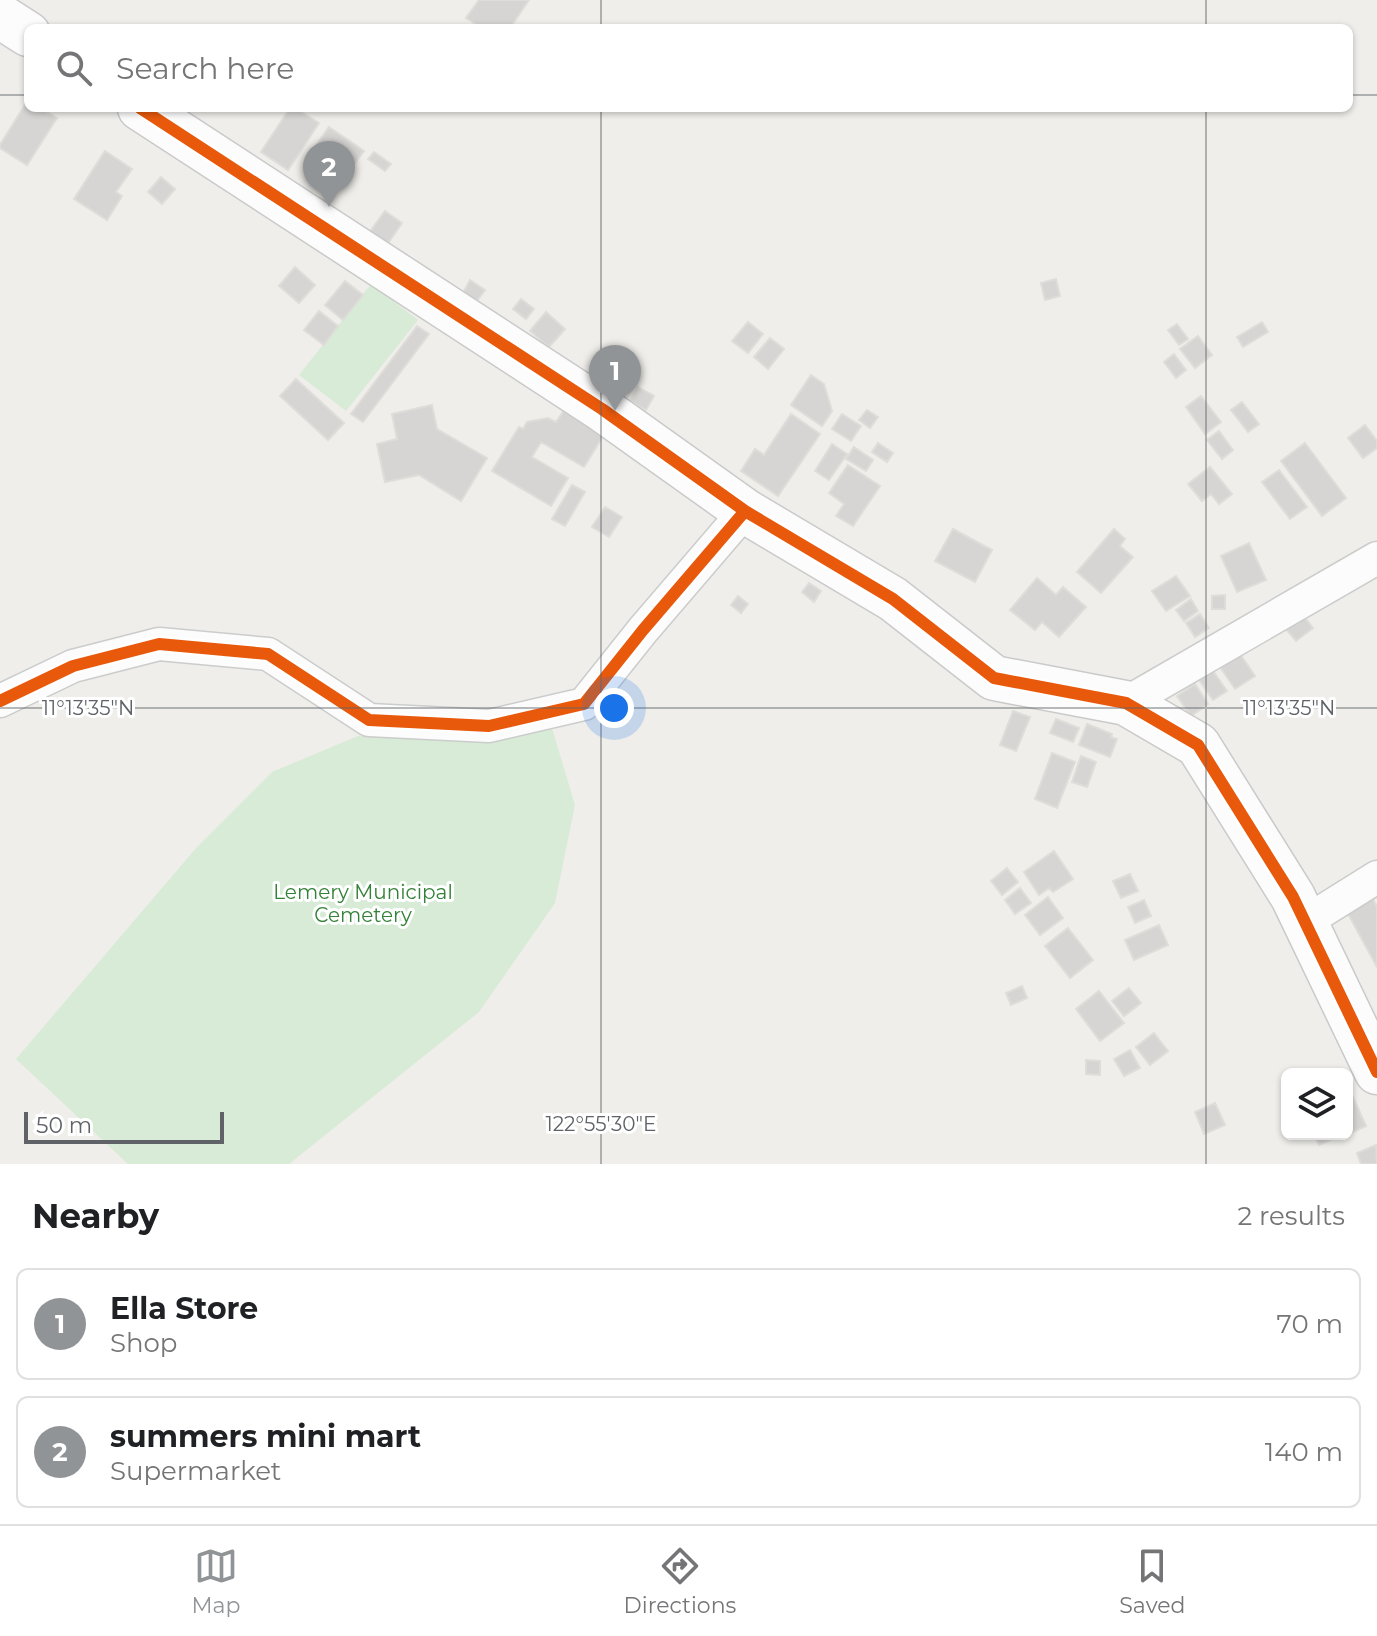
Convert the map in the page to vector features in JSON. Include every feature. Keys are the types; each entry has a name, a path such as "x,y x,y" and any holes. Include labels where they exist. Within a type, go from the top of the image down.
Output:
{"street":[{"path":"0,16 24,31"},
{"path":"146,112 602,409 745,511 893,599 994,678 1126,703 1198,745 1293,897 1377,1072"},
{"path":"0,701 73,666 159,644 268,654 369,720 489,726 584,704 745,511"},
{"path":"1126,703 1377,558"},
{"path":"1305,922 1377,877"}],"green space":[{"path":"371,284 418,320 346,411 299,375"},
{"name":"Lemery Municipal Cemetery","path":"549,718 575,805 555,903 479,1012 289,1164 128,1164 16,1059 197,847 272,772 358,736 467,736"}],"building":[{"path":"479,0 529,0 513,24 476,24 466,18"},
{"path":"24,106 24,112 47,112 57,118 27,165 0,148"},
{"path":"287,112 301,112 319,123 288,170 261,152"},
{"path":"329,127 364,151 352,167 340,158 332,169 310,154"},
{"path":"105,151 132,169 116,192 122,196 107,220 74,199"},
{"path":"374,152 391,164 385,171 368,159"},
{"path":"161,177 175,189 162,204 148,192"},
{"path":"385,211 402,223 384,249 366,237"},
{"path":"295,267 315,285 299,303 279,286"},
{"path":"1056,279 1060,296 1045,300 1041,283"},
{"path":"470,280 485,290 477,301 463,293"},
{"path":"345,281 363,295 343,320 325,305"},
{"path":"521,299 534,309 526,319 513,309"},
{"path":"319,311 338,326 324,345 304,330"},
{"path":"546,312 565,329 549,347 530,331"},
{"path":"748,322 763,334 748,353 732,341"},
{"path":"1262,322 1268,332 1243,347 1237,337"},
{"path":"1177,324 1188,339 1179,345 1168,330"},
{"path":"417,326 429,334 363,422 351,414"},
{"path":"1198,336 1212,355 1195,368 1180,349"},
{"path":"770,338 784,349 768,369 754,357"},
{"path":"1174,354 1186,370 1176,378 1164,362"},
{"path":"811,375 824,384 832,411 822,426 791,405"},
{"path":"296,379 344,423 328,440 280,396"},
{"path":"638,387 654,396 646,410 630,401"},
{"path":"1201,396 1221,422 1205,434 1186,407"},
{"path":"1242,402 1259,424 1248,432 1231,410"},
{"path":"432,405 437,429 487,458 461,501 419,475 385,482 377,444 397,439 392,414"},
{"path":"565,409 605,433 584,467 541,442 532,457 568,478 551,506 492,471 519,427 523,429 527,422 548,418 556,422"},
{"path":"867,410 878,417 870,428 859,420"},
{"path":"791,414 820,434 778,496 741,471 755,449 764,455"},
{"path":"842,414 861,426 851,441 832,429"},
{"path":"1365,425 1377,441 1377,448 1363,458 1348,438"},
{"path":"1219,431 1233,450 1222,459 1207,440"},
{"path":"878,443 893,453 887,462 872,452"},
{"path":"1305,443 1346,498 1322,516 1281,461"},
{"path":"832,444 847,454 829,480 815,471"},
{"path":"854,447 873,460 866,471 846,459"},
{"path":"848,465 880,486 853,526 836,516 844,504 829,493"},
{"path":"1210,467 1232,494 1219,504 1211,494 1202,501 1188,484"},
{"path":"1279,470 1307,507 1290,519 1262,482"},
{"path":"572,485 585,492 565,526 552,519"},
{"path":"605,507 622,517 609,537 592,527"},
{"path":"953,529 992,550 975,582 935,561"},
{"path":"1114,529 1125,539 1120,546 1133,557 1101,593 1077,572"},
{"path":"1249,543 1266,580 1237,592 1221,556"},
{"path":"1176,576 1190,596 1166,611 1152,591"},
{"path":"1037,578 1056,595 1063,587 1086,607 1059,637 1042,622 1035,630 1010,610"},
{"path":"809,583 821,591 814,602 802,592"},
{"path":"1225,595 1225,609 1212,609 1212,596"},
{"path":"738,596 748,604 741,613 731,605"},
{"path":"1191,599 1198,611 1184,621 1176,610"},
{"path":"1200,614 1209,628 1195,637 1186,623"},
{"path":"1303,615 1313,628 1296,641 1285,628"},
{"path":"1240,654 1255,676 1235,689 1220,667"},
{"path":"1213,671 1227,691 1213,700 1199,680"},
{"path":"1195,684 1208,704 1191,716 1177,696"},
{"path":"1013,711 1030,717 1016,751 1000,745"},
{"path":"1056,719 1079,728 1073,742 1050,733"},
{"path":"1087,724 1117,739 1110,757 1079,745"},
{"path":"1052,753 1075,762 1057,808 1035,799"},
{"path":"1081,756 1096,762 1087,787 1072,782"},
{"path":"1054,851 1073,879 1053,892 1049,888 1039,895 1024,872"},
{"path":"1007,868 1018,882 1002,895 991,881"},
{"path":"1130,874 1138,891 1121,898 1113,881"},
{"path":"1020,888 1031,903 1015,914 1005,900"},
{"path":"1048,897 1063,918 1040,935 1025,915"},
{"path":"1373,899 1377,907 1377,967 1347,912"},
{"path":"1144,900 1151,916 1135,923 1128,907"},
{"path":"1159,925 1168,945 1134,960 1125,940"},
{"path":"1068,928 1093,960 1070,978 1045,946"},
{"path":"1022,986 1027,998 1011,1005 1006,993"},
{"path":"1129,988 1141,1003 1124,1016 1112,1001"},
{"path":"1099,991 1124,1023 1100,1041 1076,1009"},
{"path":"1154,1033 1168,1051 1150,1065 1136,1047"},
{"path":"1130,1050 1140,1068 1124,1076 1114,1059"},
{"path":"1086,1060 1100,1061 1100,1075 1086,1074"},
{"path":"1353,1097 1366,1126 1353,1132"},
{"path":"1215,1103 1225,1125 1204,1134 1195,1112"},
{"path":"1376,1145 1377,1164 1361,1164 1357,1153"}],"cycle path":[{"path":"146,112 602,409 745,511 893,599 994,678 1126,703 1198,745 1293,897 1377,1072"},
{"path":"0,701 73,666 159,644 268,654 369,720 489,726 584,704 745,511"}],"place":[{"name":"summers mini mart","path":"329,207"},
{"name":"Ella Store","path":"615,411"}]}
